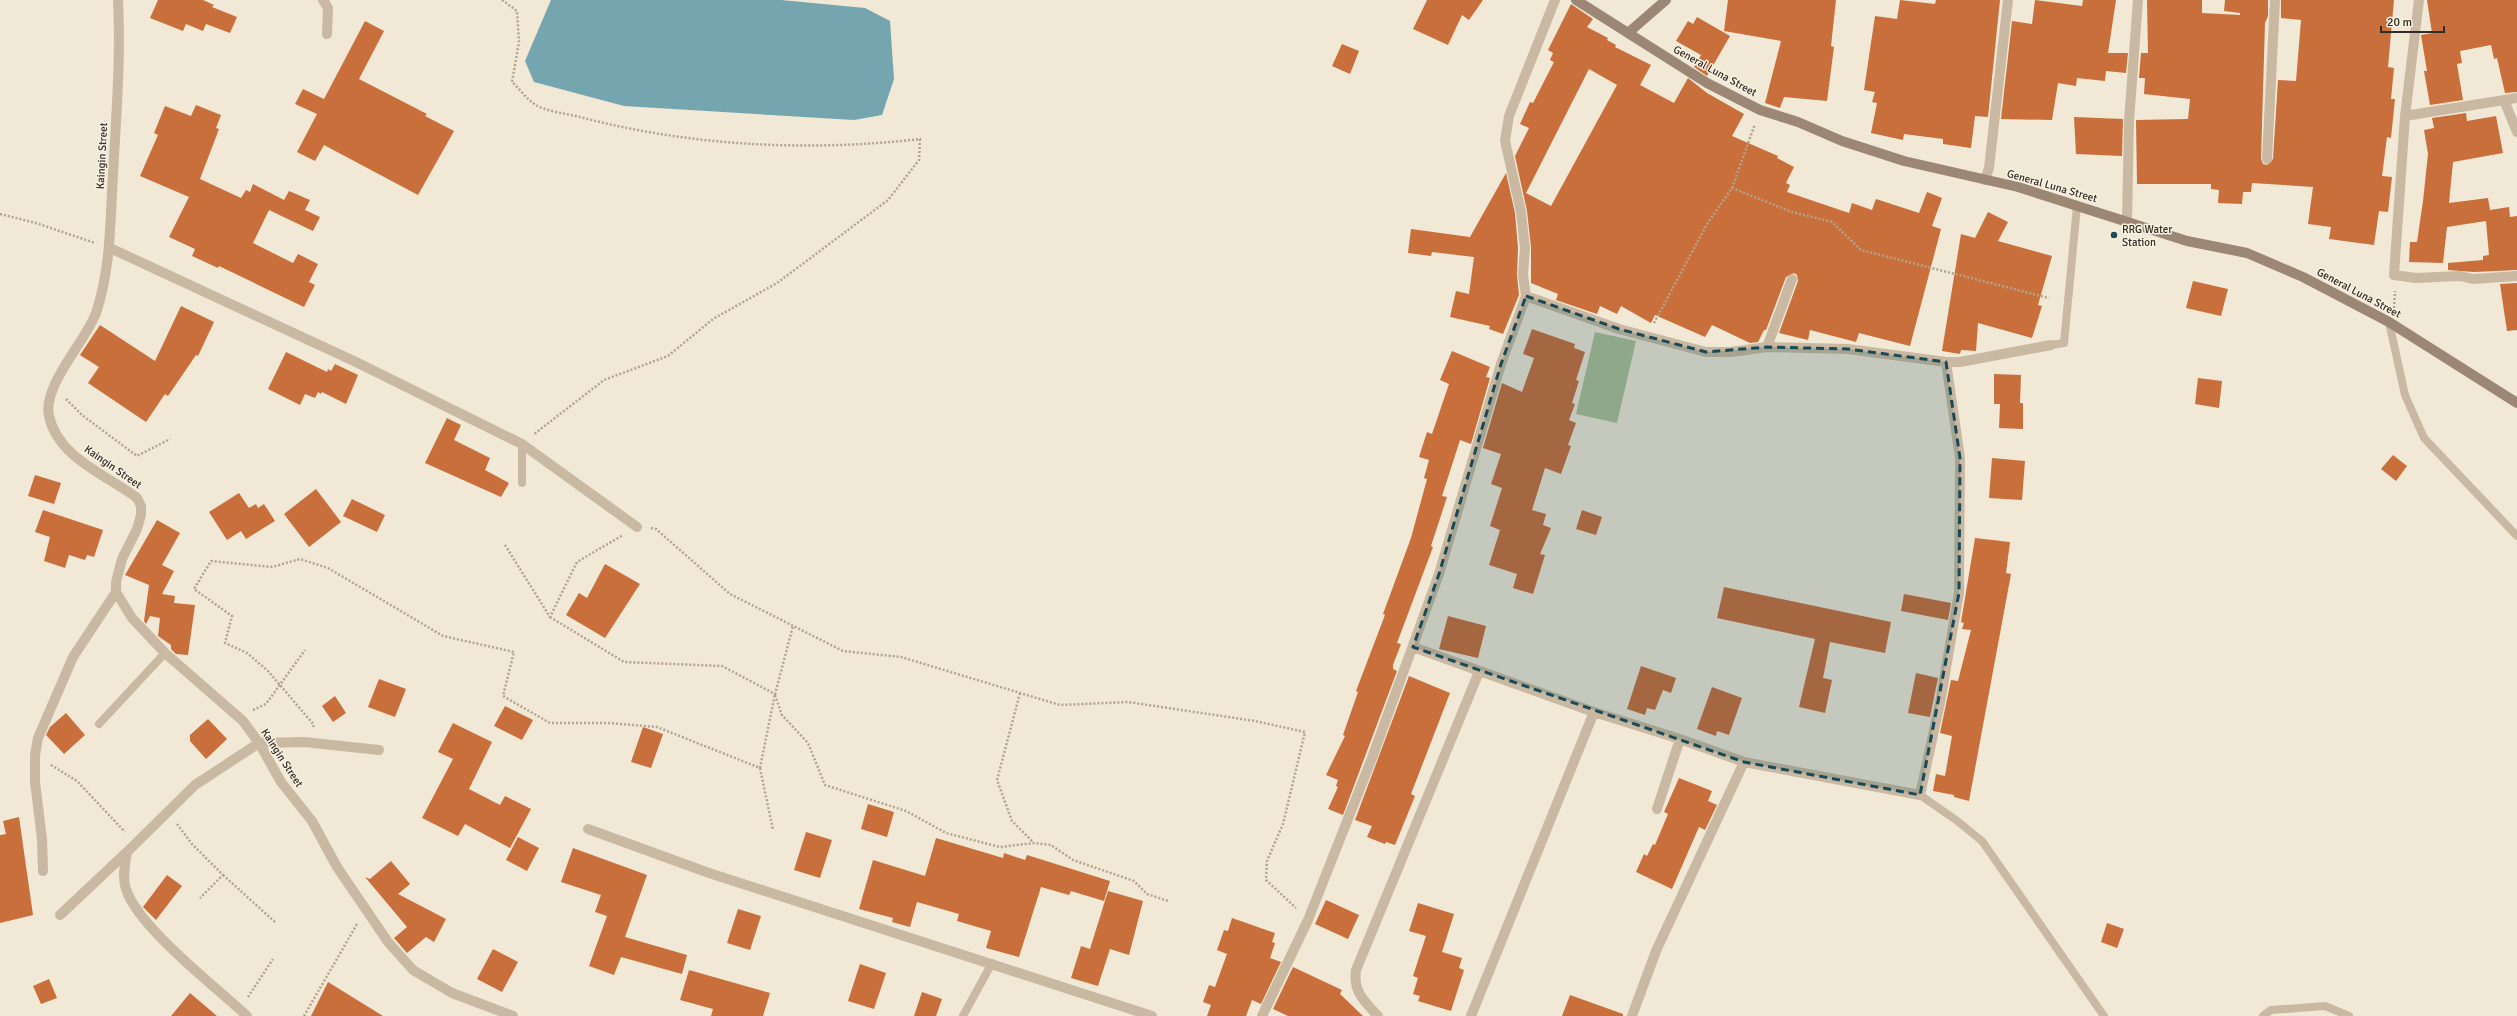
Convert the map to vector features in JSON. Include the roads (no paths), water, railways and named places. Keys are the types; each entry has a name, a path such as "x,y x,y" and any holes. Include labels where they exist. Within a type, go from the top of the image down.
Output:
{"street":[{"name":"Kaingin Street","path":"118,0 120,43 110,248 96,314 54,388 48,414 53,430 63,445 91,468 137,498 141,506 136,529 118,571 116,592 142,631 165,653 238,716 259,743 281,782 312,821 337,867 388,942 413,970 452,993 513,1016"},
{"path":"323,0 328,8 327,34"},
{"path":"1262,1016 1308,920 1372,758 1413,647 1439,574 1501,364 1526,296 1523,275 1525,248 1521,212 1505,141 1509,116 1555,0"},
{"name":"General Luna Street","path":"1576,0 1707,83 1760,110 1798,122 1842,142 1904,161 2018,187 2187,241 2246,253 2303,277 2390,322 2517,403"},
{"path":"1628,33 1666,0"},
{"path":"1985,180 1989,168 2008,0"},
{"path":"2127,222 2128,121 2138,0"},
{"path":"2267,159 2275,0"},
{"path":"2419,0 2405,116 2394,275 2416,278 2460,276 2473,279 2517,276"},
{"path":"2405,116 2517,98"},
{"path":"2504,100 2517,132"},
{"path":"110,248 356,362 522,444 637,526"},
{"path":"1767,347 1792,279"},
{"path":"1526,296 1646,337 1706,352 1738,352 1767,347 1848,350 1946,362 1960,362 2051,345"},
{"path":"1413,647 1479,672 1594,712 1680,739 1744,762 1920,795 1940,703 1959,593 1960,458 1946,362"},
{"path":"42,871 42,839 35,782 35,755 43,725 73,658 116,592"},
{"path":"1378,1016 1357,992 1354,980 1356,970 1479,672"},
{"path":"1471,1016 1594,712"},
{"path":"1657,809 1680,739"},
{"path":"60,915 136,844 195,785 259,743 304,742 380,750"},
{"path":"1632,1016 1656,951 1744,762"},
{"path":"588,829 709,873 992,963 1152,1016"},
{"path":"127,852 125,887 132,904 161,936 247,1016"}],"lane":[{"path":"2051,345 2064,343 2077,206"},
{"path":"2390,322 2405,395 2424,438 2517,536"},
{"path":"522,444 522,483"},
{"path":"99,724 165,653"},
{"path":"1920,795 1982,841 2104,1016"},
{"path":"963,1016 992,963"},
{"path":"2263,1016 2271,1010 2325,1006 2349,1016"}],"water":[{"path":"551,0 781,0 865,8 890,21 894,79 882,115 854,120 624,106 534,82 525,61"}],"place":[{"name":"RRG Water Station","path":"2114,235"}]}
